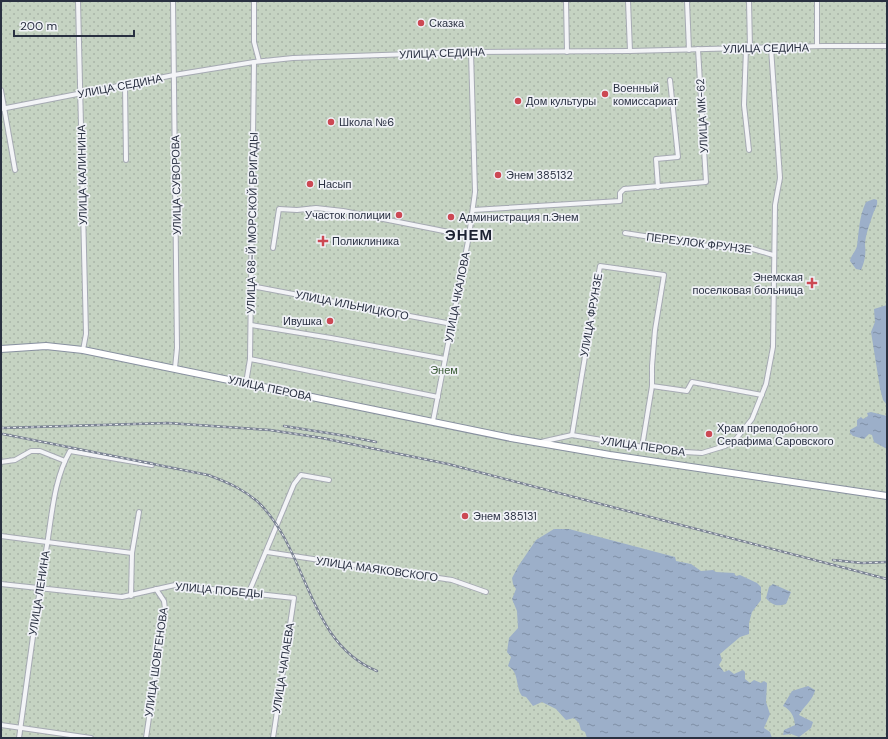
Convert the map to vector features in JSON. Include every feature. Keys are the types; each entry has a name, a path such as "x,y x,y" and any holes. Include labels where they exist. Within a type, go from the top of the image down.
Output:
{"highway":[{"name":"УЛИЦА ПЕРОВА","path":"1,350 46,346 83,350 537,443 626,458 887,496"}],"street":[{"name":"УЛИЦА КАЛИНИНА","path":"78,1 86,334 83,350"},
{"name":"УЛИЦА СУВОРОВА","path":"173,1 177,341 175,368"},
{"name":"УЛИЦА 68-Й МОРСКОЙ БРИГАДЫ","path":"246,383 250,359 251,325 256,62 254,42 254,1"},
{"path":"566,1 568,52"},
{"path":"628,1 630,51"},
{"path":"687,1 689,50"},
{"path":"749,1 748,48 744,105 749,150"},
{"path":"817,1 817,46"},
{"name":"УЛИЦА СЕДИНА","path":"3,108 174,75 256,62 471,52 568,52 817,46 887,46"},
{"name":"УЛИЦА ПЕРОВА","path":"537,443 572,435 667,451 702,453 725,446 744,430 752,419 762,395 773,347 773,255 775,205 780,178 771,48"},
{"name":"УЛИЦА МК-62","path":"658,187 706,182 698,49"},
{"name":"УЛИЦА ЧКАЛОВА","path":"434,421 474,210 476,192 471,52"},
{"path":"474,210 620,201 620,193 624,189 658,187 656,159 678,157 670,80"},
{"path":"125,85 126,160"},
{"path":"1,90 15,170"},
{"path":"273,248 279,209 297,210 316,208 342,211 469,236"},
{"name":"ПЕРЕУЛОК ФРУНЗЕ","path":"625,233 714,247 746,247 773,255"},
{"name":"УЛИЦА ФРУНЗЕ","path":"572,435 600,266 664,275 655,330 652,386 642,447"},
{"name":"УЛИЦА ИЛЬНИЦКОГО","path":"251,286 452,324"},
{"path":"251,325 331,338 445,360"},
{"path":"250,359 438,397"},
{"path":"652,386 687,391 692,382 762,395"},
{"path":"1,462 15,460 31,451 40,451 65,461"},
{"name":"УЛИЦА ЛЕНИНА","path":"19,738 39,588 60,472 65,461 70,452 152,465"},
{"path":"249,592 267,552 274,530 294,484 301,475 329,480"},
{"path":"131,596 132,553 140,512"},
{"path":"1,536 132,553"},
{"name":"УЛИЦА МАЯКОВСКОГО","path":"267,552 452,580 467,584 486,592"},
{"name":"УЛИЦА ПОБЕДЫ","path":"1,584 122,597 175,585 294,598"},
{"name":"УЛИЦА ШОВГЕНОВА","path":"146,738 165,609 164,601 156,589"},
{"name":"УЛИЦА ЧАПАЕВА","path":"273,738 294,598"},
{"path":"1,725 91,738"}],"green space":[{"name":"Энем","path":"1,1 887,1 887,738 1,738"}],"water":[{"path":"874,199 877,200 877,204 870,221 866,238 864,261 861,270 856,269 850,261 857,246 862,213 866,202"},
{"path":"887,305 887,405 883,400 880,388 871,332 875,322 874,309"},
{"path":"871,412 887,416 887,449 874,442 872,435 869,434 864,439 853,436 850,433 850,430 857,426 857,420 861,417 863,419 868,416 867,413"},
{"path":"554,529 569,529 675,557 676,561 691,564 701,571 713,570 716,572 734,573 736,576 740,575 757,583 761,587 761,600 752,612 749,623 749,634 740,637 720,654 722,660 719,665 724,672 729,670 734,674 743,670 745,672 745,679 750,683 754,680 761,683 764,681 767,683 766,702 770,714 764,728 770,732 772,738 587,738 585,732 581,730 579,723 574,718 566,720 556,709 542,702 533,706 526,697 522,696 516,676 512,669 508,666 511,657 507,652 509,638 518,628 517,611 512,599 516,589 512,578 536,540"},
{"path":"773,584 791,592 786,604 775,605 766,598 769,587"},
{"path":"808,686 815,690 811,700 799,715 813,722 811,728 799,737 791,734 783,735 784,730 795,725 792,714 783,706 792,691"}],"railway":[{"path":"1,428 168,423 270,430 322,438 448,464 887,579"},
{"path":"284,426 376,442"},
{"path":"3,434 208,475 243,491 261,505 277,525 290,548 311,596 323,619 337,640 354,658 377,671"},
{"path":"833,560 862,563 887,562"}],"place":[{"name":"Сказка","path":"421,23"},
{"name":"Военный комиссариат","path":"605,94"},
{"name":"Дом культуры","path":"518,101"},
{"name":"Школа №6","path":"331,122"},
{"name":"Энем 385132","path":"498,175"},
{"name":"Насып","path":"310,184"},
{"name":"Участок полиции","path":"399,215"},
{"name":"Администрация п.Энем","path":"451,217"},
{"name":"Поликлиника","path":"323,241"},
{"name":"Энемская поселковая больница","path":"812,283"},
{"name":"Ивушка","path":"330,321"},
{"name":"Храм преподобного Серафима Саровского","path":"709,434"},
{"name":"Энем 385131","path":"465,516"}],"district":[{"name":"ЭНЕМ","path":"469,235"}]}
